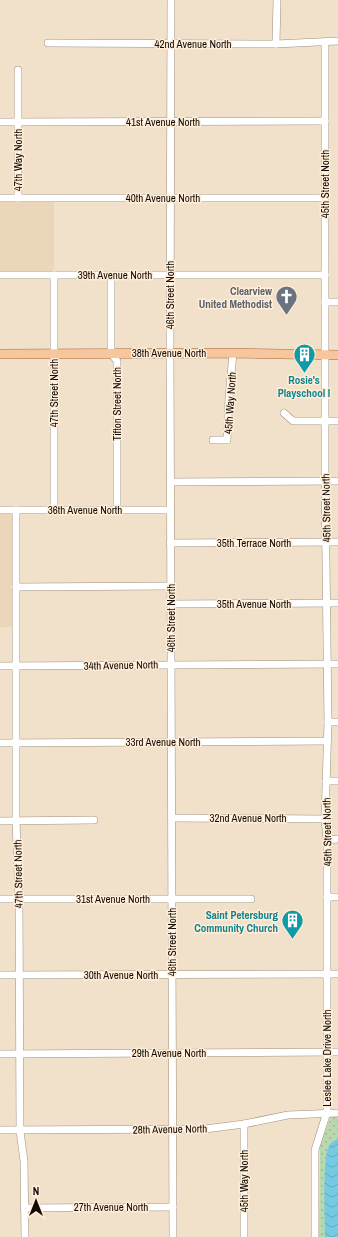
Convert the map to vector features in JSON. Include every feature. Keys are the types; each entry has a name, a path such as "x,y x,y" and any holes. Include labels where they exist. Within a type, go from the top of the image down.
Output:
{"main road":[{"name":"38th Avenue North","path":"0,354 233,352 338,355"}],"street":[{"name":"46th Street North","path":"171,0 170,742 172,818 173,1237"},
{"path":"276,44 277,0"},
{"name":"42nd Avenue North","path":"48,43 276,44 338,41"},
{"name":"45th Street North","path":"325,42 325,481 328,722 326,741 325,819 327,840 327,974"},
{"path":"17,122 18,70"},
{"name":"41st Avenue North","path":"0,122 325,121"},
{"name":"47th Way North","path":"17,122 18,198"},
{"name":"40th Avenue North","path":"0,198 325,198"},
{"name":"39th Avenue North","path":"0,275 325,275"},
{"name":"47th Street North","path":"54,275 54,510"},
{"name":"Tifton Street North","path":"111,275 111,353 117,361 117,510"},
{"path":"325,302 338,302"},
{"name":"45th Way North","path":"213,440 227,440 233,352"},
{"path":"284,413 293,421 338,421"},
{"path":"170,482 338,481"},
{"name":"36th Avenue North","path":"0,510 170,510"},
{"name":"47th Street North","path":"16,510 16,821 19,898 20,1130 24,1161 25,1237"},
{"name":"35th Terrace North","path":"170,543 338,542"},
{"path":"16,587 171,586"},
{"name":"35th Avenue North","path":"171,604 338,603"},
{"name":"34th Avenue North","path":"0,666 338,664"},
{"path":"328,722 338,722"},
{"name":"33rd Avenue North","path":"0,743 326,741"},
{"path":"326,781 338,781"},
{"name":"32nd Avenue North","path":"172,818 325,819"},
{"path":"0,821 94,820"},
{"path":"327,840 338,840"},
{"path":"327,897 338,897"},
{"name":"31st Avenue North","path":"0,899 251,899"},
{"name":"Leslee Lake Drive North","path":"316,1237 315,1150 327,1112 327,974"},
{"name":"30th Avenue North","path":"0,976 338,974"},
{"name":"29th Avenue North","path":"0,1054 338,1052"},
{"name":"28th Avenue North","path":"0,1130 205,1129 244,1124 288,1115 327,1112 338,1113"},
{"name":"45th Way North","path":"244,1124 244,1237"},
{"name":"27th Avenue North","path":"24,1208 173,1207"}],"shaded area":[{"path":"0,201 54,201 54,272 0,272"},
{"path":"0,513 13,515 14,627 0,627"}],"green space":[{"path":"331,1116 338,1116 338,1138 334,1140 325,1162 325,1237 319,1237 320,1146"}],"water":[{"path":"338,1138 338,1237 325,1237 325,1163 329,1146"}],"place":[{"name":"Clearview United Methodist","path":"287,316"},
{"name":"Rosie's Playschool I","path":"304,374"},
{"name":"Saint Petersburg Community Church","path":"293,940"}]}
